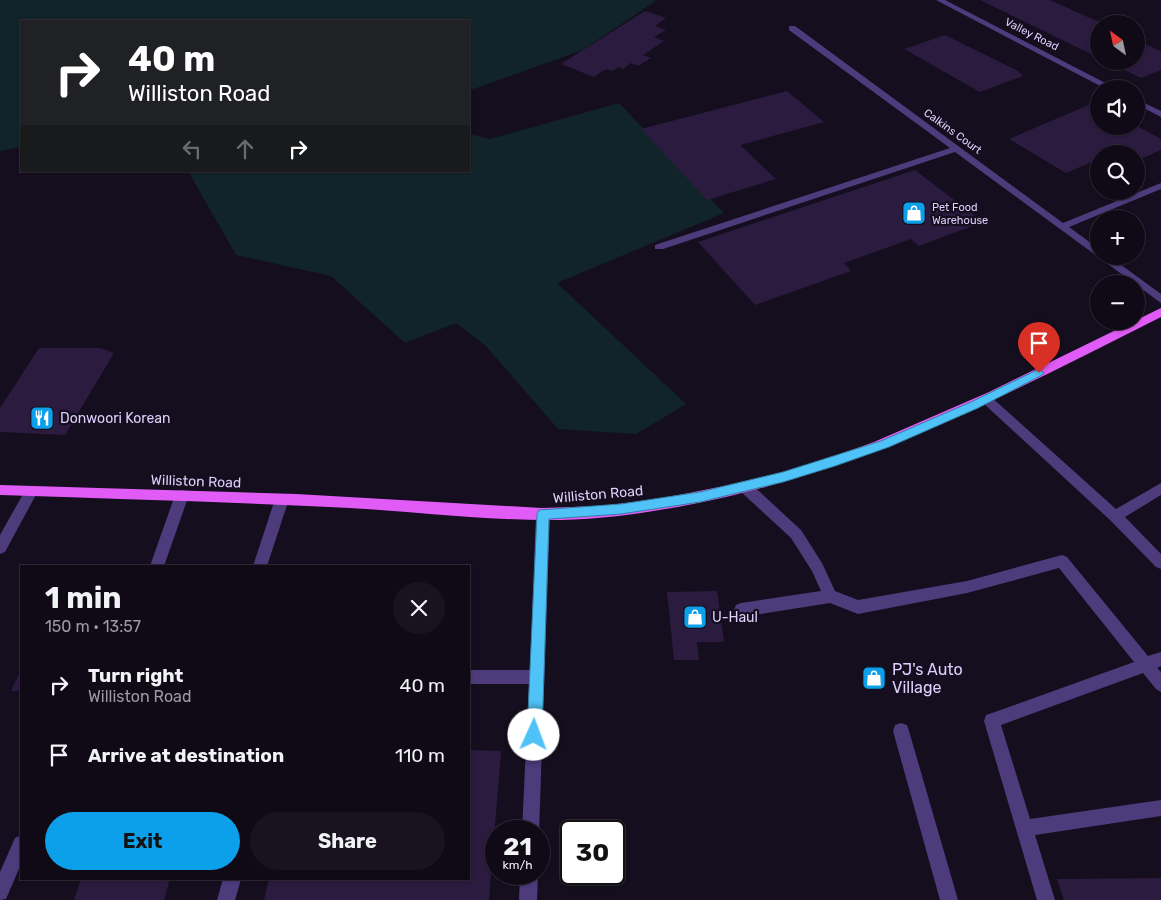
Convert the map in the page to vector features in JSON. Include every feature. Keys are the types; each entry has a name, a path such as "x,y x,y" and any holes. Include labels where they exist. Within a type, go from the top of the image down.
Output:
{"main road":[{"name":"Williston Road","path":"0,490 282,499 543,514 621,509 700,497 835,462 885,444 986,399 1161,312"}],"street":[{"name":"Valley Road","path":"940,0 1096,80"},
{"name":"Calkins Court","path":"792,28 1090,247"},
{"path":"1145,106 1161,114"},
{"path":"659,247 957,149"},
{"path":"1062,227 1161,186"},
{"path":"1114,265 1161,299"},
{"path":"986,399 1115,516 1161,563"},
{"path":"744,486 796,534 817,567 830,596"},
{"path":"1115,516 1161,488"},
{"path":"0,548 32,491"},
{"path":"157,565 182,495"},
{"path":"260,565 282,499"},
{"path":"531,820 543,514"},
{"path":"741,610 830,596 858,607 967,587 1062,561 1154,661 1161,684"},
{"path":"1046,900 992,721 1154,661"},
{"path":"470,677 537,677"},
{"path":"901,732 949,900"},
{"path":"1024,828 1161,808"},
{"path":"0,893 20,846"},
{"path":"226,900 232,880"},
{"path":"528,900 529,885"}],"green space":[{"path":"0,0 657,0 583,50 471,90 470,92 470,20 20,20 20,147 0,151"},
{"path":"619,103 724,213 557,283 686,404 636,434 558,429 485,345 456,323 405,343 331,276 236,255 189,172 470,172 470,134 490,139"}],"building":[{"path":"980,0 1050,0 1090,18 1090,54"},
{"path":"645,11 666,18 655,26 666,30 654,37 664,41 643,55 651,58 638,66 631,63 623,69 619,67 612,71 606,69 594,77 561,64"},
{"path":"945,35 1018,71 1023,76 980,92 904,49"},
{"path":"1145,44 1161,51 1161,70 1141,78 1125,70 1145,70"},
{"path":"787,91 824,122 740,145 776,179 707,200 641,129"},
{"path":"1090,104 1090,135 1145,135 1145,130 1161,139 1161,150 1145,157 1145,145 1090,145 1090,163 1066,173 1009,139"},
{"path":"915,170 983,222 919,246 911,239 844,263 851,271 755,305 698,242"},
{"path":"39,348 100,348 114,353 65,435 0,432 0,408"},
{"name":"U-Haul","path":"717,591 724,642 697,642 699,660 674,660 667,592"},
{"path":"20,671 20,691 11,691"},
{"path":"470,750 501,751 495,820 485,820 485,885 490,885 489,900 264,900 269,880 470,880"},
{"path":"1161,878 1161,900 1064,900 1057,879"},
{"path":"81,880 170,880 164,900 74,900"}],"place":[{"name":"Pet Food Warehouse","path":"914,213"},
{"name":"Donwoori Korean","path":"42,418"},
{"name":"U-Haul","path":"695,617"},
{"name":"PJ's Auto Village","path":"874,678"}],"route":[{"path":"534,735 543,514 621,509 700,497 783,477 835,462 885,444 974,405 1039,373"}]}
